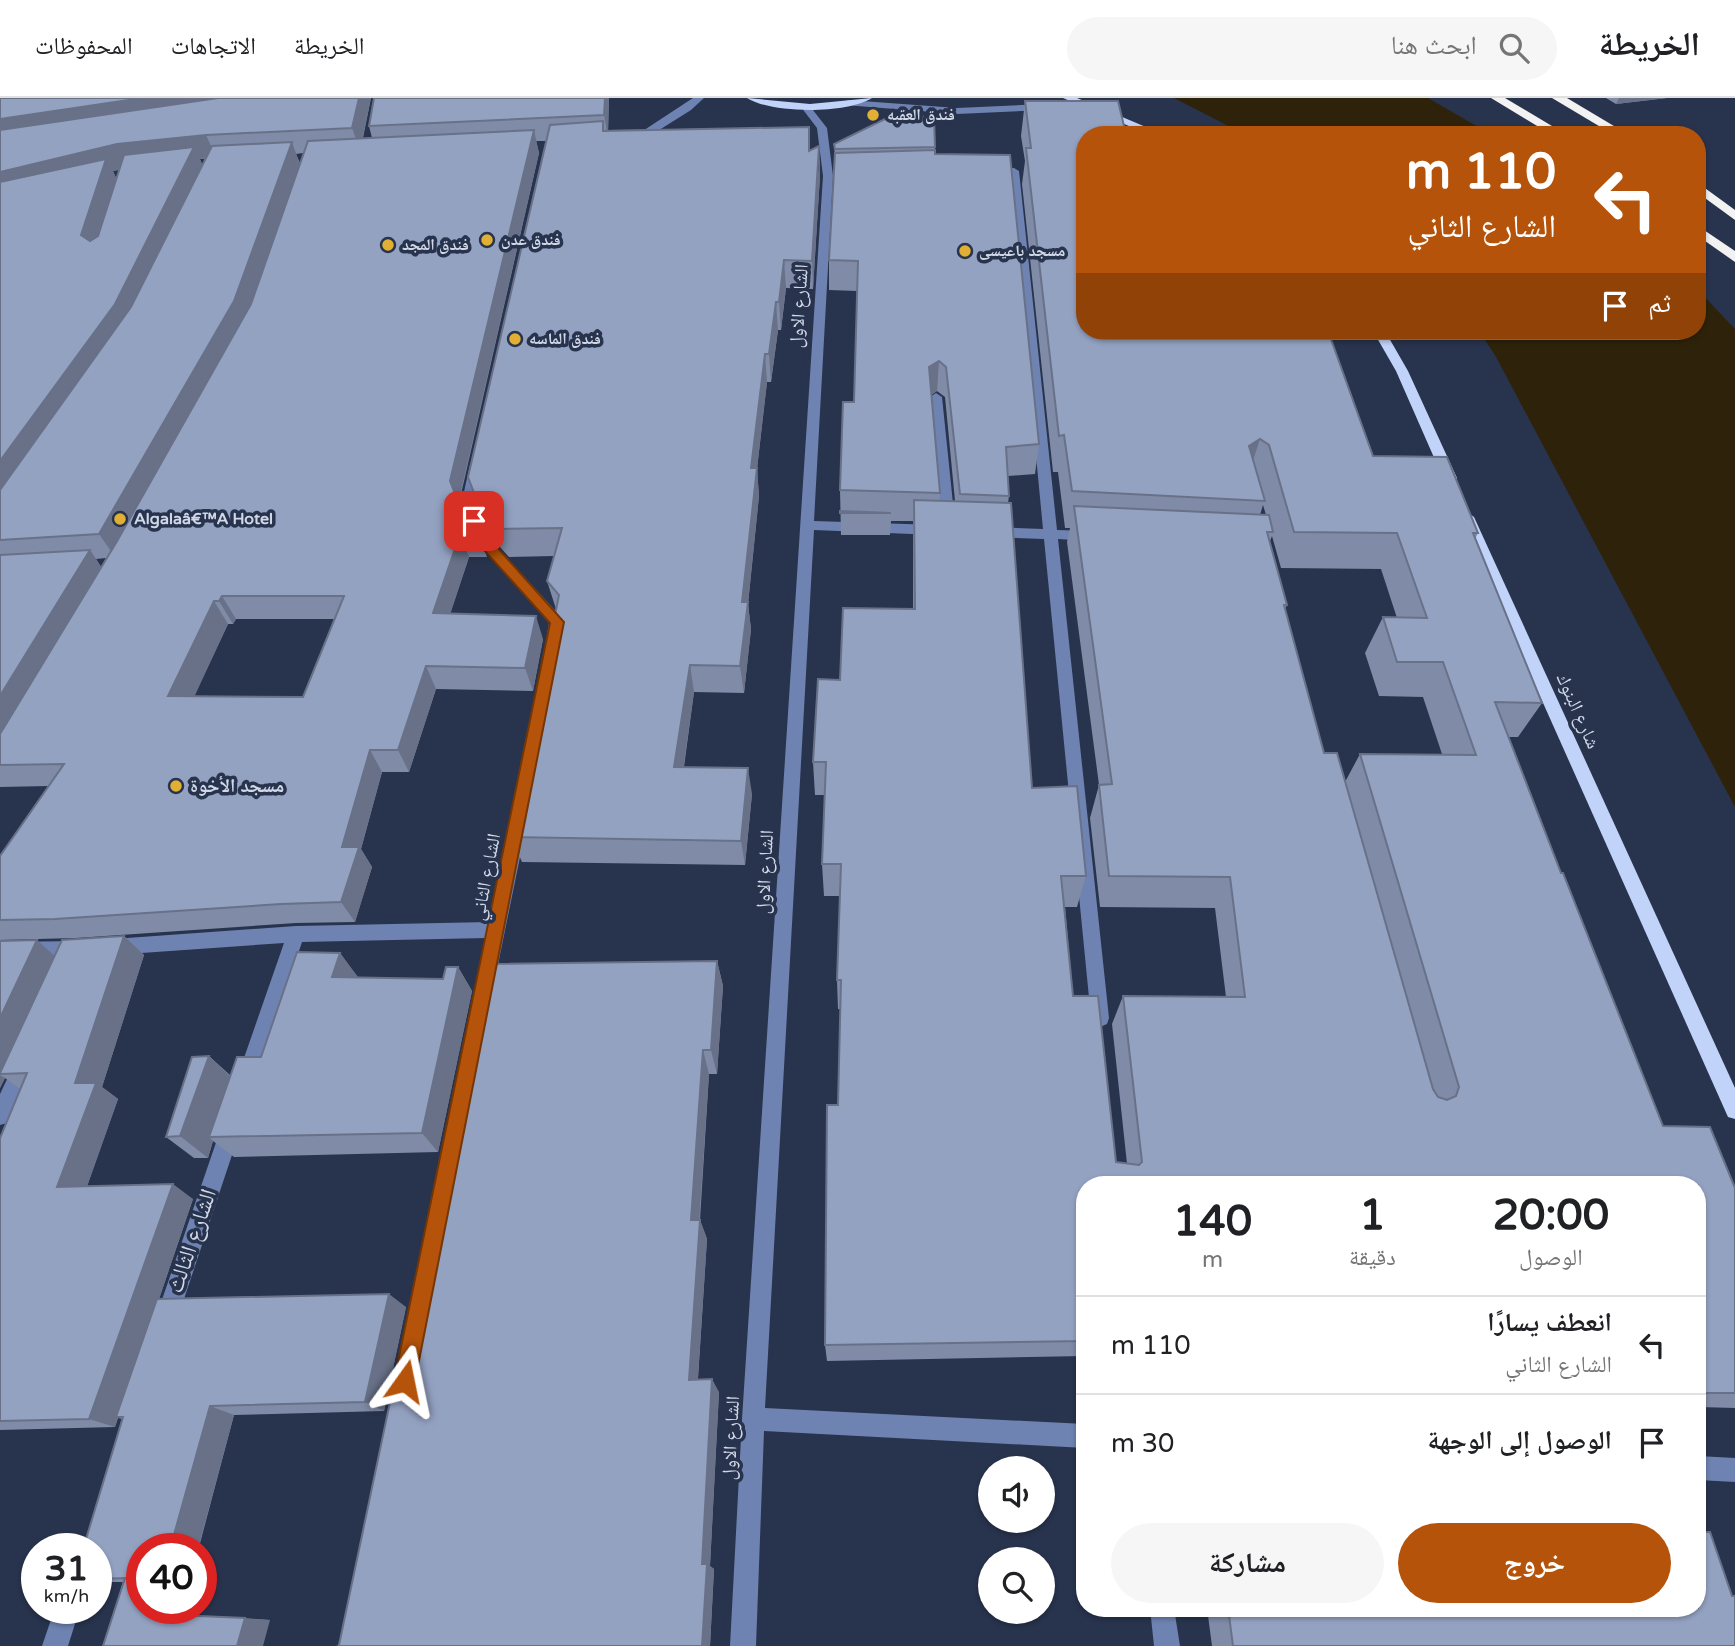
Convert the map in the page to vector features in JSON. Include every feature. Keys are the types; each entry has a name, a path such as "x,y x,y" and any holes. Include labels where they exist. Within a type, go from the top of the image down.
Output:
{"highway":[{"path":"1497,98 1545,126"},
{"path":"1558,98 1607,126"},
{"path":"1706,193 1735,216"},
{"path":"1706,236 1735,258"}],"main road":[{"path":"752,98 806,107 848,103 867,98"},
{"path":"1068,98 1139,126"},
{"name":"شارع البنوك","path":"1385,340 1402,371 1735,1110"}],"street":[{"path":"633,142 688,108 699,98"},
{"path":"848,103 957,111 1089,105"},
{"name":"الشارع الاول","path":"743,1646 752,1419 807,525 835,176 806,107"},
{"path":"621,143 660,140"},
{"path":"973,172 1014,171 1101,1027"},
{"path":"936,397 961,531"},
{"path":"480,452 468,505 480,537 557,622 550,662"},
{"path":"807,525 1104,536"},
{"name":"الشارع الثاني","path":"481,1011 521,809"},
{"path":"0,950 76,950 296,934 497,930"},
{"name":"الشارع الثالث","path":"159,1339 296,934"},
{"path":"65,973 76,950"},
{"path":"0,1116 33,1045"},
{"path":"752,1419 1076,1436"},
{"path":"1706,1468 1735,1470"},
{"path":"1163,1617 1167,1646"},
{"path":"55,1646 63,1624"}],"shaded area":[{"path":"1174,98 1428,98 1476,126 1228,126"},
{"path":"1706,298 1735,329 1735,807 1485,340 1706,340"}],"building":[{"path":"0,98 142,98 0,119"},
{"path":"218,98 359,98 352,128 206,135 117,144 0,172 0,130"},
{"path":"374,98 605,98 604,115 369,126"},
{"path":"1025,101 1118,101 1124,126 1076,126 1076,340 1331,340 1373,456 1447,457 1478,533 1473,533 1542,703 1495,702 1561,873 1663,1126 1710,1127 1735,1188 1735,1393 1706,1393 1706,1176 1076,1176 1076,1341 825,1345 827,1105 838,1105 841,980 837,980 841,864 822,864 826,762 813,762 818,679 840,680 843,608 915,609 914,500 1011,503 1032,788 1077,786 1086,876 1061,876 1073,996 1098,996 1116,1162 1139,1165 1142,1162 1123,996 1245,997 1230,877 1109,876 1099,785 1112,784 1074,506 1269,515 1273,532 1267,532 1324,753 1337,753 1433,1089 1438,1097 1447,1100 1456,1096 1459,1087 1360,754 1476,755 1443,662 1397,662 1383,617 1427,618 1397,533 1294,532 1269,445 1260,439 1249,446 1265,501 1072,491 1064,435 1059,436 1026,148 1031,148"},
{"path":"891,116 934,117 935,147 835,149 834,144"},
{"path":"603,121 603,131 809,127 809,151 819,146 812,261 784,260 769,354 765,354 751,468 757,468 742,602 748,602 740,666 690,665 674,767 748,768 741,841 511,837 559,595 547,581 562,528 500,529 479,506 468,477 550,125"},
{"path":"534,130 450,481 464,517 479,534 460,534 433,613 536,616 525,668 426,666 398,750 370,750 342,847 359,847 341,902 0,920 0,856 64,764 0,765 0,734 116,543 251,304 308,141","holes":["222,596 344,596 303,697 168,696 214,601 219,601"]},
{"path":"292,142 234,301 99,534 0,540 0,490 131,307 212,146"},
{"path":"194,147 115,304 0,461 0,182 106,159 81,235 90,241 98,236 124,155"},
{"path":"935,150 935,154 1010,155 1039,444 1006,447 1009,496 960,494 946,367 939,361 929,367 940,493 840,490 843,402 854,402 858,261 829,260 835,153"},
{"path":"840,511 891,513 840,513"},
{"path":"90,550 0,696 0,555"},
{"path":"124,936 75,1083 96,1083 57,1187 173,1184 89,1419 0,1421 0,1138 27,1073 0,1073 62,940"},
{"path":"37,940 0,1018 0,941"},
{"path":"297,952 340,953 332,977 443,979 446,967 458,967 422,1133 209,1137 237,1057 261,1057"},
{"path":"717,961 711,1050 703,1050 691,1220 700,1220 689,1380 712,1379 702,1564 707,1564 702,1646 338,1646 482,964"},
{"path":"209,1056 180,1136 166,1137 192,1057"},
{"path":"389,1294 365,1402 210,1406 174,1533 126,1533 126,1624 217,1624 217,1617 245,1618 237,1646 103,1646 125,1578 112,1578 112,1533 88,1533 123,1417 116,1417 157,1299"},
{"path":"1706,1532 1710,1532 1732,1596 1735,1596 1735,1646 1233,1646 1229,1617 1706,1617"}],"place":[{"name":"فندق العقبه","path":"873,115"},
{"name":"فندق عدن","path":"487,240"},
{"name":"فندق المجد","path":"388,245"},
{"name":"مسجد باعيسى","path":"965,251"},
{"name":"فندق الماسه","path":"515,339"},
{"name":"Algalaâ€™A Hotel","path":"120,519"},
{"name":"مسجد الأخوة","path":"176,786"}],"route":[{"path":"405,1381 557,622 480,537 474,521"}]}
